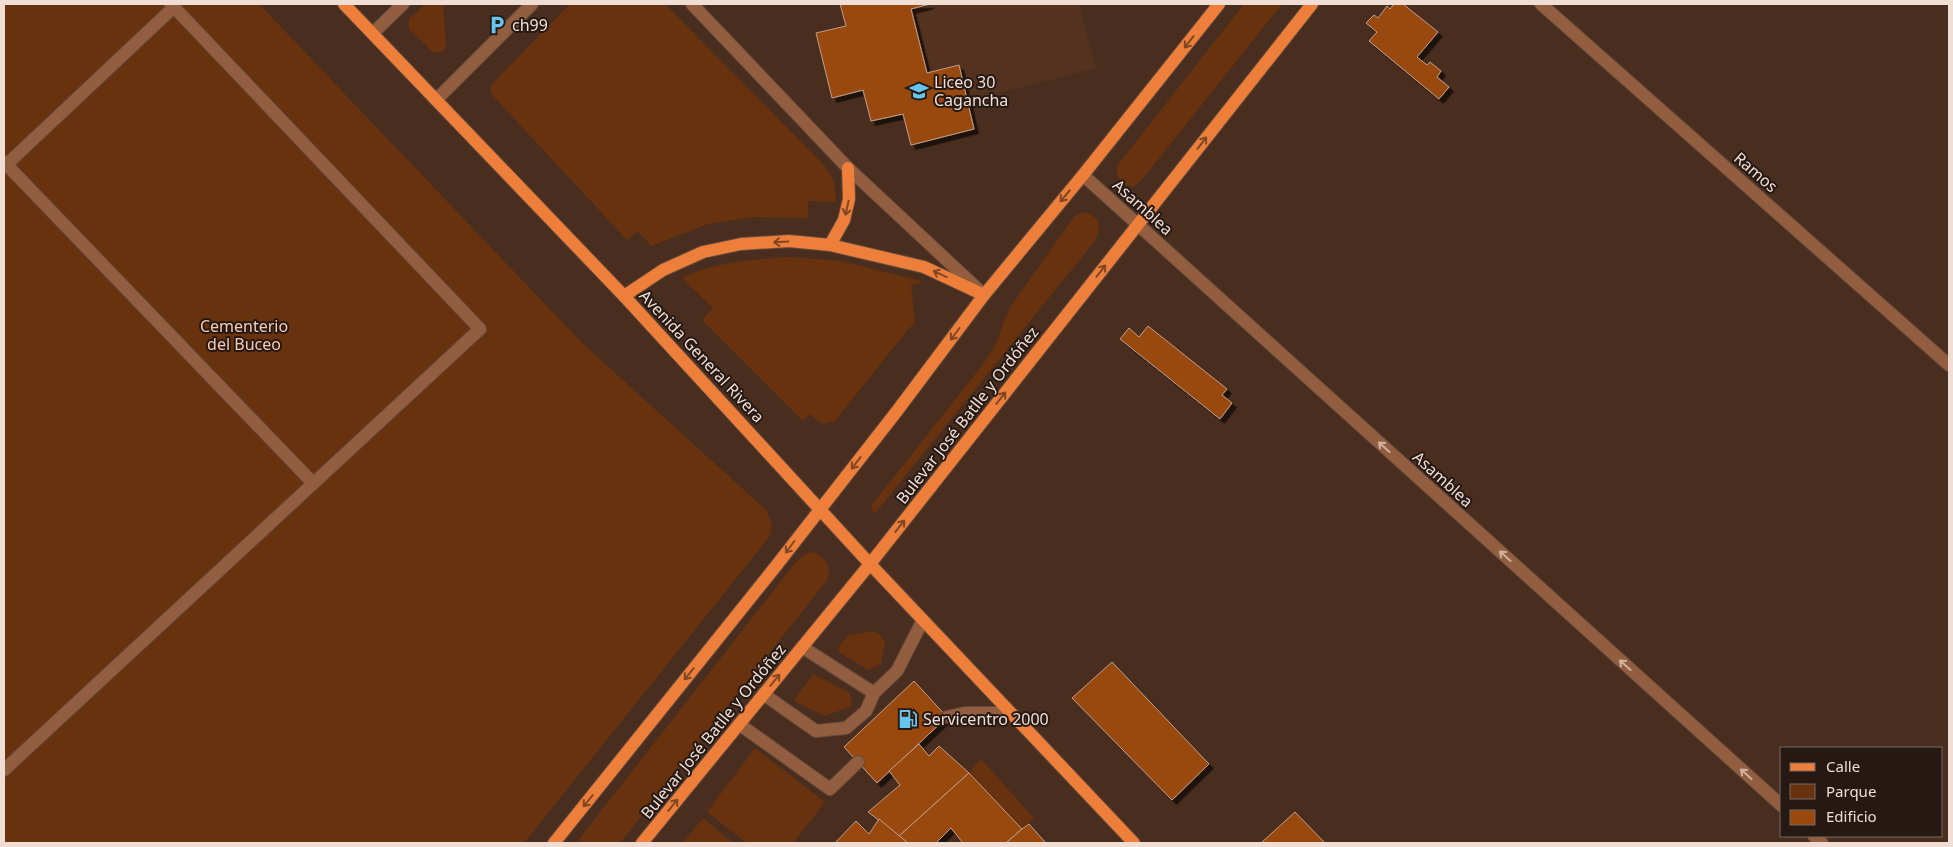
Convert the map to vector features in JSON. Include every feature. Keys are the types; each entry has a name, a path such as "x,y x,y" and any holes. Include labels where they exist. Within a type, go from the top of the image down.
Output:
{"main road":[{"name":"Avenida General Rivera","path":"344,4 624,296 922,620 1134,843"},
{"path":"554,843 897,410 984,295 1083,175 1219,4"},
{"name":"Bulevar José Batlle y Ordóñez","path":"642,843 870,564 1312,4"},
{"path":"830,245 844,220 849,199 848,168"},
{"path":"624,296 663,270 703,252 741,244 788,241 830,245 924,267 984,295"}],"street":[{"path":"373,33 403,4"},
{"path":"436,100 532,4"},
{"path":"692,4 848,168 984,295"},
{"name":"Ramos","path":"1541,4 1949,364"},
{"path":"4,770 313,484 480,329 173,6 5,164 313,484"},
{"name":"Asamblea","path":"1083,175 1780,804"},
{"path":"763,694 816,730 846,728 866,711 874,693 896,671 922,620"},
{"path":"802,647 874,693"},
{"path":"947,717 964,713 1010,713"},
{"path":"739,724 830,789 858,762"}],"shaded area":[{"path":"840,4 1079,4 1096,68 968,101 974,129 911,145 902,114 871,121 863,90 832,98 816,33 846,26"}],"green space":[{"name":"Cementerio del Buceo","path":"4,4 259,4 582,343 767,511 772,526 770,536 524,843 4,843"},
{"path":"425,4 443,4 446,46 444,51 434,53 409,29 409,19"},
{"path":"570,4 665,4 819,160 833,179 836,202 808,201 808,218 755,217 708,224 651,246 638,231 627,240 493,96 490,90 492,84"},
{"path":"1244,4 1282,4 1141,181 1133,187 1125,185 1117,176 1117,166"},
{"path":"1082,212 1090,214 1098,220 1099,232 1094,242 876,512 873,512 871,506 984,363 996,344 1009,309 1074,217"},
{"path":"790,257 840,261 921,281 921,283 911,285 915,322 835,421 822,424 810,414 803,421 702,320 713,308 682,278 721,265"},
{"path":"813,552 827,563 829,575 827,580 620,843 576,843 796,562 805,554"},
{"path":"874,631 885,642 881,664 868,670 839,652 839,646 849,635"},
{"path":"813,674 850,693 852,706 825,716 796,702 795,699"},
{"path":"755,748 825,802 793,843 747,843 707,812"},
{"path":"981,759 1034,818 1022,829 969,773"},
{"path":"703,818 733,843 683,843"}],"building":[{"path":"840,4 930,4 911,9 927,73 959,65 974,129 911,145 903,114 871,121 863,90 832,98 816,33 846,26"},
{"path":"1394,4 1403,4 1438,32 1417,57 1427,65 1430,62 1441,71 1437,77 1449,87 1439,99 1369,41 1377,32 1366,23 1374,15 1378,18 1387,6 1390,9"},
{"path":"1148,326 1227,389 1222,395 1232,403 1220,419 1120,339 1129,328 1139,337"},
{"path":"1112,662 1209,764 1172,800 1072,698"},
{"path":"914,681 947,717 877,783 844,747"},
{"path":"919,744 929,756 939,746 969,773 899,836 868,812 900,785 889,771"},
{"path":"969,773 1022,829 1006,843 963,843 951,828 936,843 908,843 899,836"},
{"path":"1295,812 1325,843 1261,843"},
{"path":"879,819 908,843 835,843 856,821 869,834"},
{"path":"1029,824 1046,843 1006,843 1022,829"}],"place":[{"name":"ch99","path":"497,25"},
{"name":"Liceo 30 Cagancha","path":"919,91"},
{"name":"Servicentro 2000","path":"908,719"}]}
